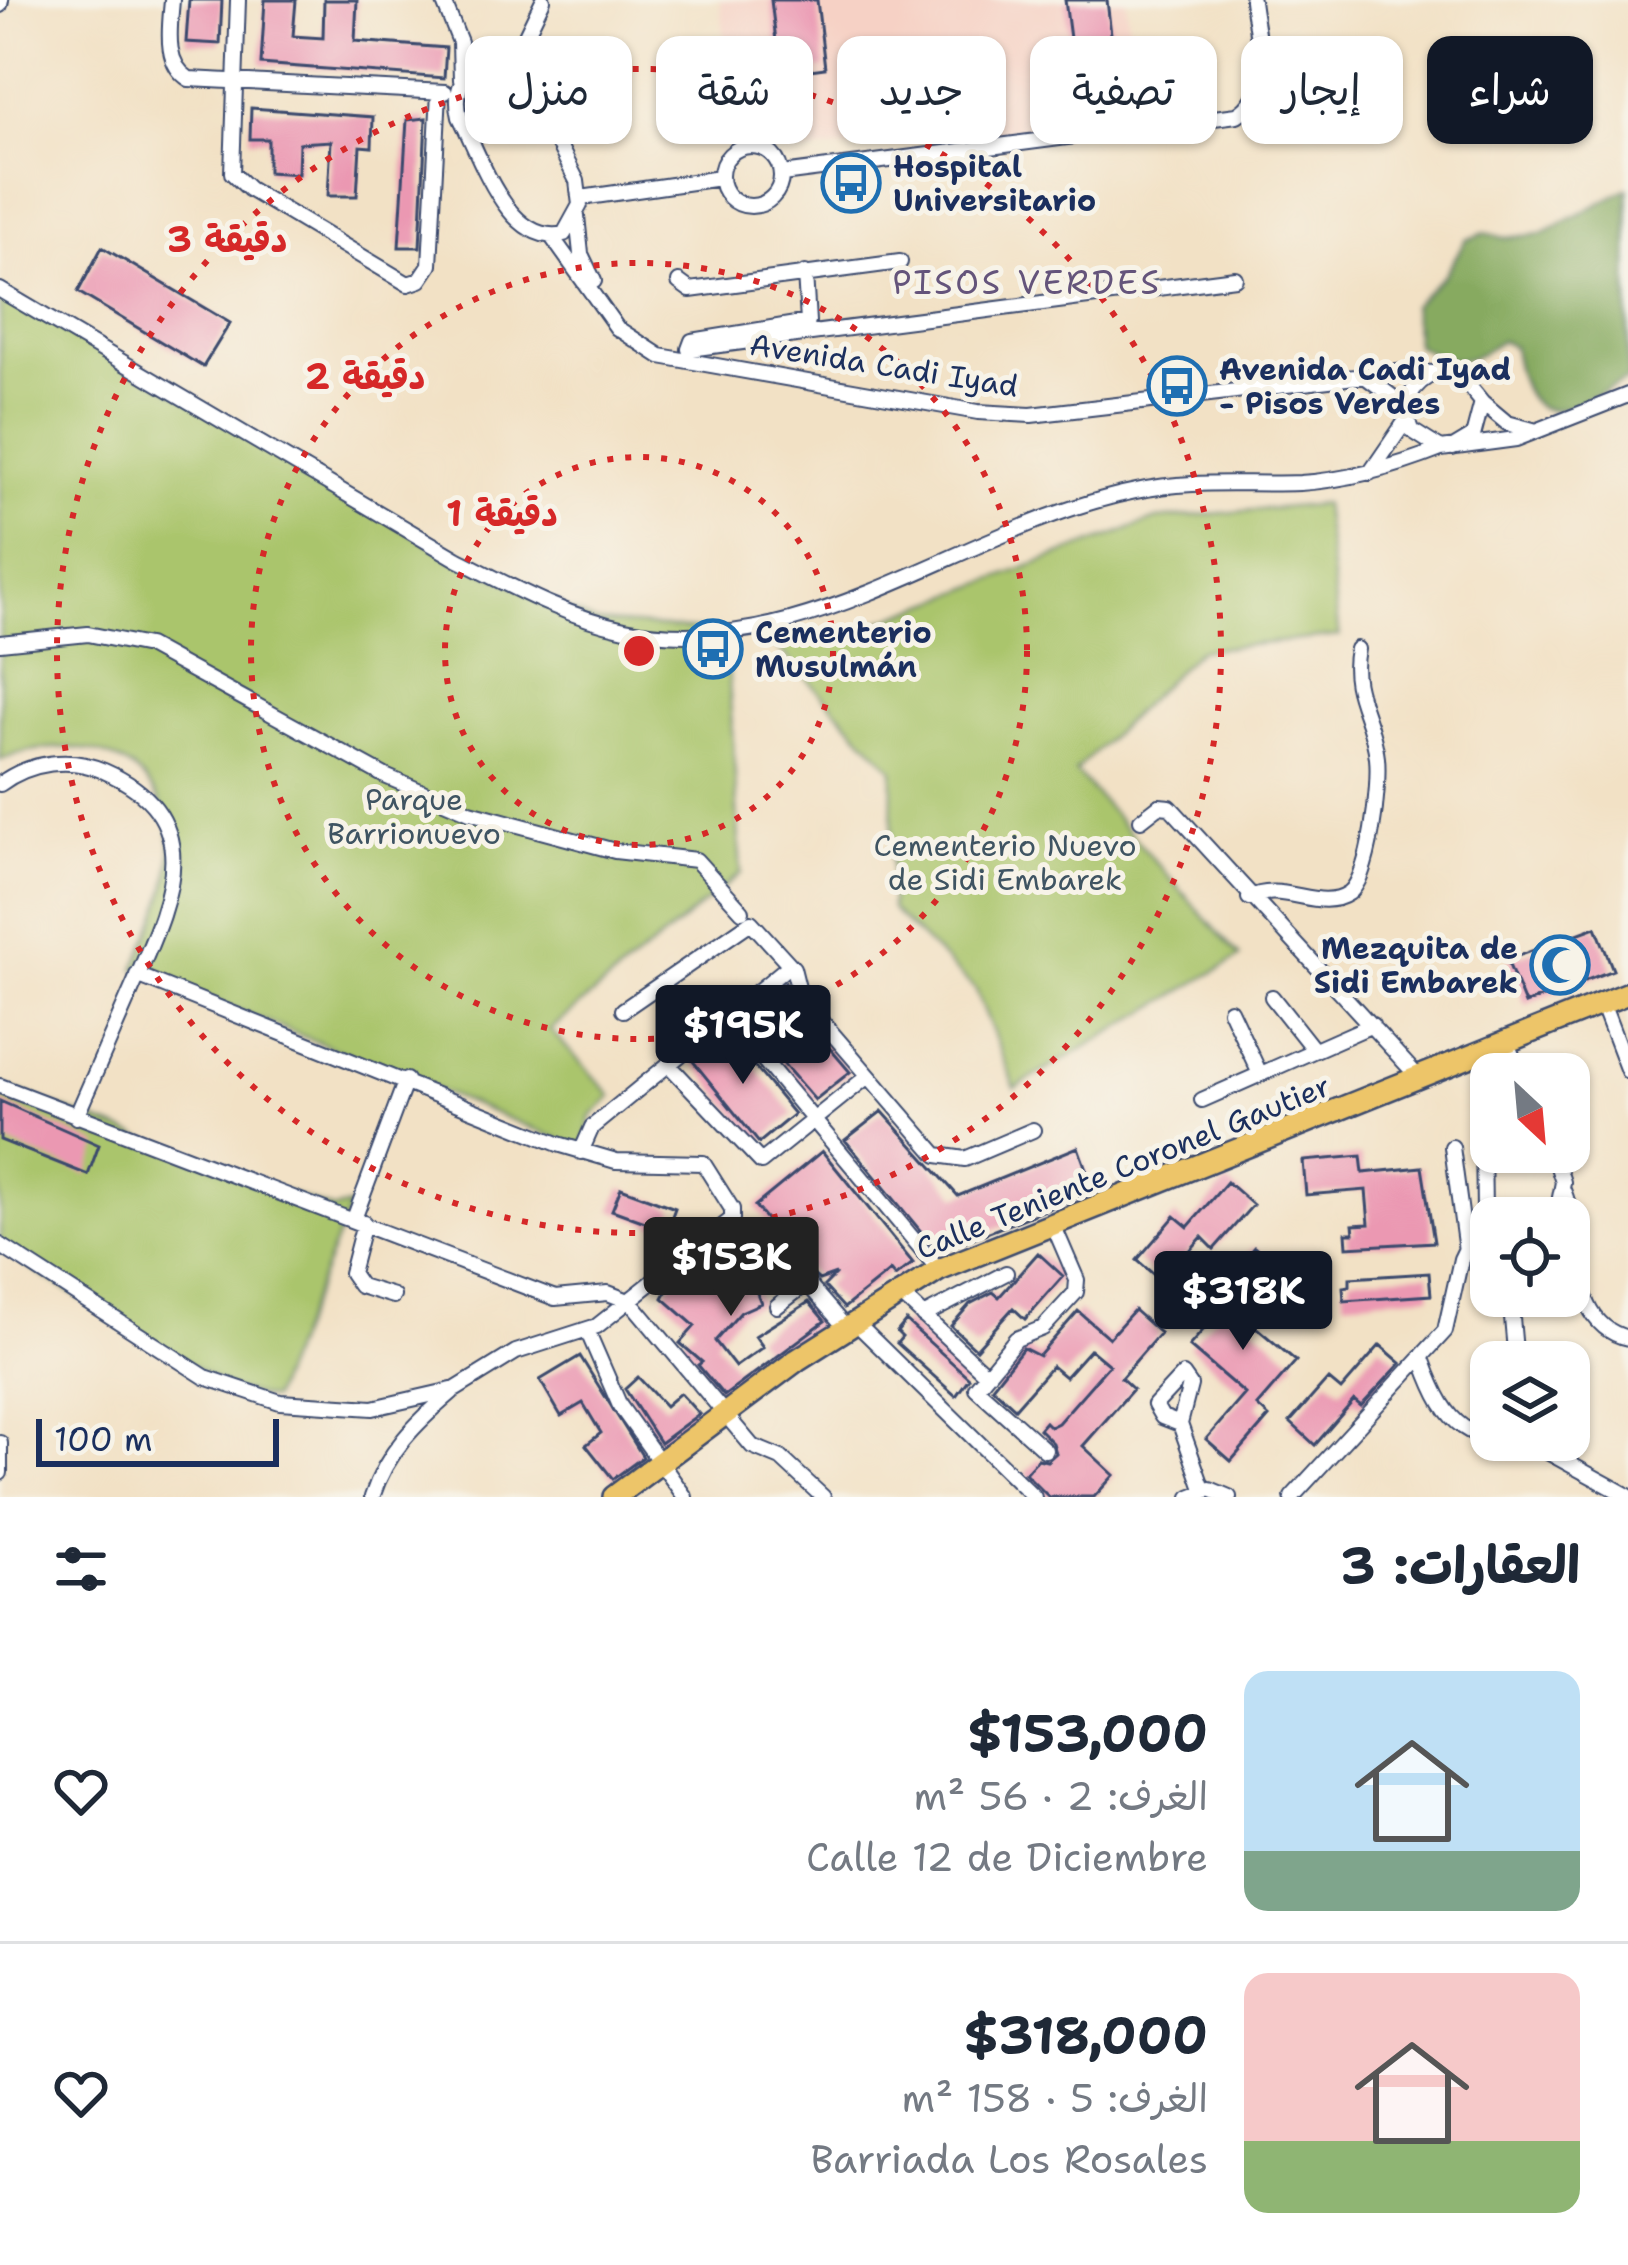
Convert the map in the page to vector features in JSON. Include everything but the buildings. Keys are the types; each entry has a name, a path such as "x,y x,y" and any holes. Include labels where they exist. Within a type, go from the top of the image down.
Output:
{"main road":[{"name":"Calle Teniente Coronel Gautier","path":"614,1497 849,1324 939,1270 1628,993"}],"street":[{"path":"172,0 170,41 180,74 189,80 439,92 459,89 465,80"},
{"path":"238,0 230,165 236,179 402,282 425,276 431,258 439,92"},
{"path":"443,0 457,30 459,89"},
{"path":"526,36 543,0"},
{"path":"782,174 1237,115 1254,102 1261,82 1252,0"},
{"path":"457,30 465,37"},
{"name":"Avenida Cadi Iyad","path":"459,89 460,117 515,219 528,230 552,237 617,328 660,356 1005,415 1057,415 1366,376 1436,373"},
{"path":"559,144 578,181 581,254 617,328"},
{"path":"720,178 729,154 753,146 769,152 782,174"},
{"path":"720,178 734,202 753,207 770,200 782,174"},
{"path":"581,198 720,178"},
{"path":"552,237 564,234 577,216"},
{"path":"680,282 690,290 900,262"},
{"path":"805,273 808,322 692,341 689,349 1235,278"},
{"path":"0,290 457,559 528,596 636,631 742,632 775,625 820,612 999,532 1130,492 1178,483 1303,483 1370,473 1473,436 1482,403"},
{"path":"1370,473 1407,413 1416,385 1436,373 1470,382 1482,403 1507,423 1538,430"},
{"path":"1366,376 1407,413 1419,439 1447,448 1493,444 1628,395"},
{"path":"0,643 88,634 148,646 385,776 470,812 615,851 696,860 742,911"},
{"path":"1249,898 1276,889 1333,899 1359,882 1378,759 1354,688 1357,649"},
{"path":"0,784 36,766 80,764 131,786 154,808 169,835 174,877 169,904 76,1117"},
{"path":"1141,820 1159,806 1170,808 1420,1079"},
{"path":"623,1010 747,922 755,924 790,964 800,996 931,1150 944,1158 964,1159 1033,1130"},
{"path":"581,1152 592,1127 790,964"},
{"path":"137,975 581,1152 616,1161 699,1161 732,1209 726,1228 631,1302 587,1330 516,1352 456,1389 415,1423 388,1457 372,1497"},
{"path":"1272,997 1314,1050"},
{"path":"1602,1003 1628,1071"},
{"path":"1230,1010 1260,1074"},
{"path":"727,1016 939,1270"},
{"path":"1202,1100 1372,1024"},
{"path":"1506,1041 1511,1053"},
{"path":"668,1064 757,1161 768,1160 868,1076"},
{"path":"393,1296 360,1286 351,1273 359,1221 406,1080"},
{"path":"0,1086 555,1298 608,1293 631,1302 752,1445 781,1458 823,1497"},
{"path":"1452,1147 1466,1250"},
{"path":"1292,1497 1423,1360 1450,1318 1466,1250 1486,1203 1485,1173"},
{"path":"1559,1173 1579,1238 1587,1308 1599,1325 1628,1338"},
{"path":"1561,1197 1563,1190"},
{"path":"1045,1450 977,1391 1020,1336 1043,1328 1076,1292 1077,1280 1052,1222"},
{"path":"0,1245 176,1363 257,1396 373,1408 456,1389"},
{"path":"923,1316 1006,1273"},
{"path":"777,1306 807,1283 1034,1497"},
{"path":"898,1292 986,1374"},
{"path":"587,1330 620,1406 685,1497"},
{"path":"1423,1360 1439,1406 1470,1433"},
{"path":"1180,1424 1197,1493 1229,1497"},
{"path":"0,1443 0,1473"},
{"path":"1562,1461 1621,1495"}],"shaded area":[{"path":"720,0 1126,0 1130,36 1030,36 1030,130 1006,133 1006,36 837,36 837,144 885,144 790,153 776,144 813,144 813,36 724,36"}],"green space":[{"path":"1628,188 1628,380 1554,410 1540,407 1529,397 1513,347 1501,341 1460,360 1416,345 1412,306 1445,274 1466,240 1485,233 1505,238 1542,234"},
{"name":"Parque Barrionuevo","path":"0,289 448,555 595,622 726,632 741,873 550,1030 612,1096 591,1117 584,1149 135,969 170,867 166,819 154,792 114,758 87,750 29,751 0,760"},
{"name":"Cementerio Nuevo de Sidi Embarek","path":"1323,504 1339,636 1198,650 1075,771 1240,957 1015,1088 976,990 891,909 893,769 775,645 841,636 1157,519"},
{"path":"0,1085 333,1210 350,1206 271,1399 231,1389 0,1250"}],"place":[{"name":"Hospital Universitario","path":"851,183"},
{"name":"Avenida Cadi Iyad - Pisos Verdes","path":"1177,386"},
{"name":"Cementerio Musulmán","path":"713,649"},
{"name":"Mezquita de Sidi Embarek","path":"1560,965"}],"district":[{"name":"PISOS VERDES","path":"1027,282"}]}
